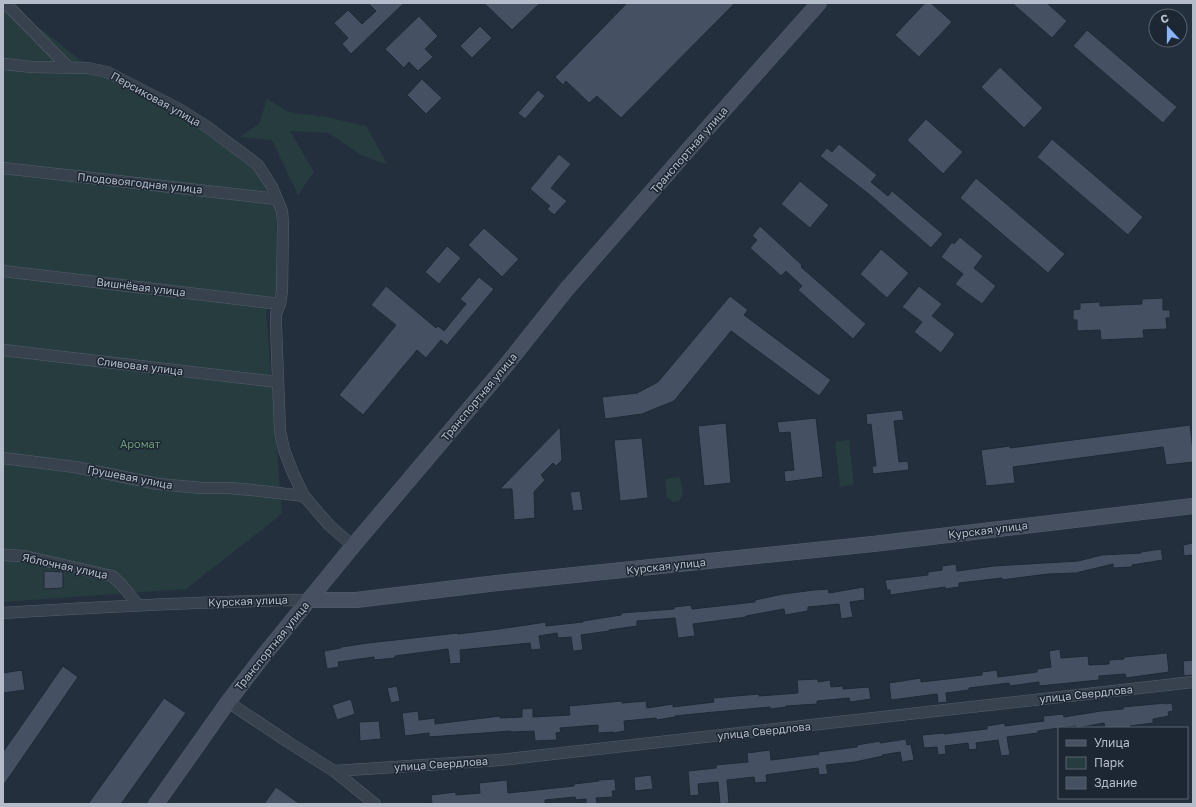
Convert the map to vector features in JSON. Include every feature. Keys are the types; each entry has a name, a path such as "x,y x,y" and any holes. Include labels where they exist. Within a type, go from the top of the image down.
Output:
{"main road":[{"name":"Транспортная улица","path":"156,804 228,702 264,654 308,600 503,369 572,284 684,154 819,3"},
{"name":"Курская улица","path":"308,600 356,600 497,583 873,544 1193,506"}],"street":[{"path":"3,4 10,8 69,68"},
{"name":"Персиковая улица","path":"3,64 32,67 88,68 107,72 179,109 206,126 258,165 269,181 282,211 282,291 280,304 276,314 276,320 280,431 284,450 304,496 329,525 353,546"},
{"name":"Плодовоягодная улица","path":"3,168 277,199"},
{"name":"Вишнёвая улица","path":"3,271 280,304"},
{"name":"Сливовая улица","path":"3,350 278,382"},
{"name":"Грушевая улица","path":"3,458 75,467 158,484 202,488 229,488 304,496"},
{"name":"Яблочная улица","path":"3,555 24,556 112,576 121,584 138,605"},
{"name":"Курская улица","path":"3,613 138,605 308,600"},
{"name":"улица Свердлова","path":"334,771 500,760 1193,682"},
{"path":"228,702 334,771 375,804"}],"green space":[{"name":"Аромат","path":"3,11 41,29 85,64 175,111 253,165 276,211 277,290 266,311 282,514 186,589 3,602"},
{"path":"267,99 289,112 326,117 366,126 388,165 361,155 329,133 290,131 314,172 298,195 272,140 240,137 259,124"},
{"path":"849,440 854,485 840,487 835,442"},
{"path":"680,477 683,495 679,501 673,502 667,497 665,479"}],"building":[{"path":"368,3 404,3 351,54 342,44 348,38 334,23 348,10 362,24 376,11"},
{"path":"484,3 540,3 512,30"},
{"path":"627,3 735,3 621,118 597,96 589,103 566,81 563,85 555,77"},
{"path":"925,3 931,3 952,22 919,57 895,35"},
{"path":"1012,3 1047,3 1067,21 1052,38"},
{"path":"419,16 438,36 425,49 433,57 418,71 409,62 404,68 385,49"},
{"path":"480,26 492,38 472,58 460,46"},
{"path":"1087,30 1177,107 1163,123 1073,46"},
{"path":"1000,67 1043,108 1024,128 981,87"},
{"path":"422,79 442,98 426,114 407,95"},
{"path":"538,90 545,96 525,119 518,113"},
{"path":"926,119 963,152 943,174 907,140"},
{"path":"1052,139 1143,217 1128,235 1037,157"},
{"path":"839,144 877,175 871,182 888,196 892,191 943,234 931,248 870,195 820,156 827,148 832,152"},
{"path":"559,154 571,164 551,188 567,201 554,215 547,209 550,206 530,189"},
{"path":"976,178 1065,254 1048,273 960,198"},
{"path":"800,181 829,205 810,228 781,204"},
{"path":"760,226 802,265 801,267 866,324 853,339 798,290 802,286 786,271 781,276 750,248 757,240 752,236"},
{"path":"484,228 519,259 502,277 468,245"},
{"path":"960,237 983,256 974,268 996,286 982,304 955,284 963,274 941,257 952,242 954,244"},
{"path":"447,246 461,258 439,284 425,272"},
{"path":"881,249 909,273 887,298 860,274"},
{"path":"479,277 494,289 447,345 441,340 426,358 417,350 363,415 339,395 396,325 371,305 386,286 436,328 438,326 444,331 466,304 460,299"},
{"path":"919,286 942,304 932,316 955,334 941,353 914,332 922,322 902,307"},
{"path":"730,296 748,310 744,315 831,380 819,396 731,331 674,401 642,414 605,419 602,397 637,393 658,382"},
{"path":"1163,298 1163,310 1170,310 1170,318 1166,318 1167,329 1143,330 1144,338 1101,340 1100,330 1077,331 1077,320 1073,320 1073,310 1080,309 1080,303 1100,302 1100,306 1142,304 1142,299"},
{"path":"902,410 904,420 894,421 899,462 908,461 909,470 873,474 872,466 876,466 871,424 867,425 866,414"},
{"path":"816,418 823,477 785,482 784,471 794,470 790,432 779,433 777,422"},
{"path":"726,423 731,483 704,486 698,426"},
{"path":"1190,425 1193,462 1166,465 1163,447 1013,467 1015,483 986,486 981,450 1010,446 1010,448"},
{"path":"560,427 562,460 556,466 553,463 541,475 545,480 534,492 535,518 514,520 512,489 500,489"},
{"path":"642,438 648,498 620,501 614,440"},
{"path":"580,491 583,510 573,511 570,492"},
{"path":"1193,543 1193,555 1184,556 1183,545"},
{"path":"1161,549 1163,560 1132,565 1132,567 1113,568 1113,564 1076,573 1048,574 1002,580 1002,578 959,583 959,587 945,589 945,587 890,595 890,590 887,590 885,580 928,575 928,572 942,570 942,566 956,564 957,571 994,566 1078,561 1102,555 1141,553"},
{"path":"44,571 63,572 63,588 44,589"},
{"path":"864,587 865,600 850,602 853,617 841,619 839,604 808,607 808,611 785,615 784,609 746,617 693,624 695,636 678,638 675,618 637,621 637,626 581,635 583,650 573,651 571,637 558,638 557,633 539,636 541,649 531,650 530,643 460,650 461,663 450,664 448,649 395,656 395,658 374,660 374,657 338,662 339,667 327,669 324,651 368,643 458,634 546,622 546,626 583,622 621,615 621,613 674,609 674,607 691,605 692,609 755,602 755,600 783,594 814,590 828,589 829,593"},
{"path":"1060,649 1061,658 1088,656 1089,665 1109,664 1109,660 1124,659 1124,657 1167,653 1169,672 1126,678 1125,674 1099,676 1099,680 1039,686 1039,682 1010,686 1009,683 969,688 969,690 946,693 947,702 938,703 937,694 891,700 889,683 921,678 921,682 982,675 982,672 997,670 998,677 1037,672 1037,669 1051,667 1049,651"},
{"path":"1193,660 1193,675 1184,676 1183,661"},
{"path":"63,666 78,677 3,786 3,752"},
{"path":"22,670 25,690 3,693 3,673"},
{"path":"818,679 818,682 830,680 831,687 843,686 843,689 869,687 871,699 850,702 849,698 817,701 817,704 786,706 770,709 770,707 675,716 657,720 656,718 624,721 625,731 613,733 598,733 598,725 560,728 561,732 556,733 557,740 535,741 534,731 511,731 429,737 429,733 405,736 402,713 418,711 419,720 435,718 435,724 500,716 500,718 522,717 522,709 533,708 533,717 570,715 569,706 622,701 622,703 646,701 647,708 673,704 673,707 714,702 713,698 759,694 759,696 798,693 797,680"},
{"path":"397,686 400,701 391,703 387,688"},
{"path":"164,698 186,713 121,804 88,804"},
{"path":"351,699 355,714 337,720 332,705"},
{"path":"1172,703 1173,711 1168,712 1169,716 1153,719 1153,723 1130,727 1105,727 1104,723 1082,727 1058,727 1058,728 1038,731 1038,733 1007,737 1010,755 1001,756 998,740 976,743 977,749 969,750 968,743 945,746 946,754 938,755 937,747 924,748 922,735 987,729 987,726 1005,723 1005,726 1044,721 1043,716 1063,714 1064,717 1123,709 1123,707"},
{"path":"379,721 381,739 360,741 359,722"},
{"path":"906,739 907,745 911,744 914,760 902,762 900,752 855,762 826,765 828,774 819,775 818,768 766,775 767,782 755,783 754,777 727,780 729,803 720,804 718,782 698,784 699,795 690,796 688,771 716,768 716,765 748,762 747,753 770,750 771,760 819,754 818,752 857,747 857,745 880,741 880,743"},
{"path":"651,775 653,789 635,791 634,777"},
{"path":"615,779 616,791 612,791 613,797 596,798 597,804 586,804 586,799 576,800 575,797 545,800 545,804 432,804 431,795 456,792 456,795 480,793 479,783 507,780 508,793 574,786 574,784"},
{"path":"276,787 300,804 264,804"}]}
